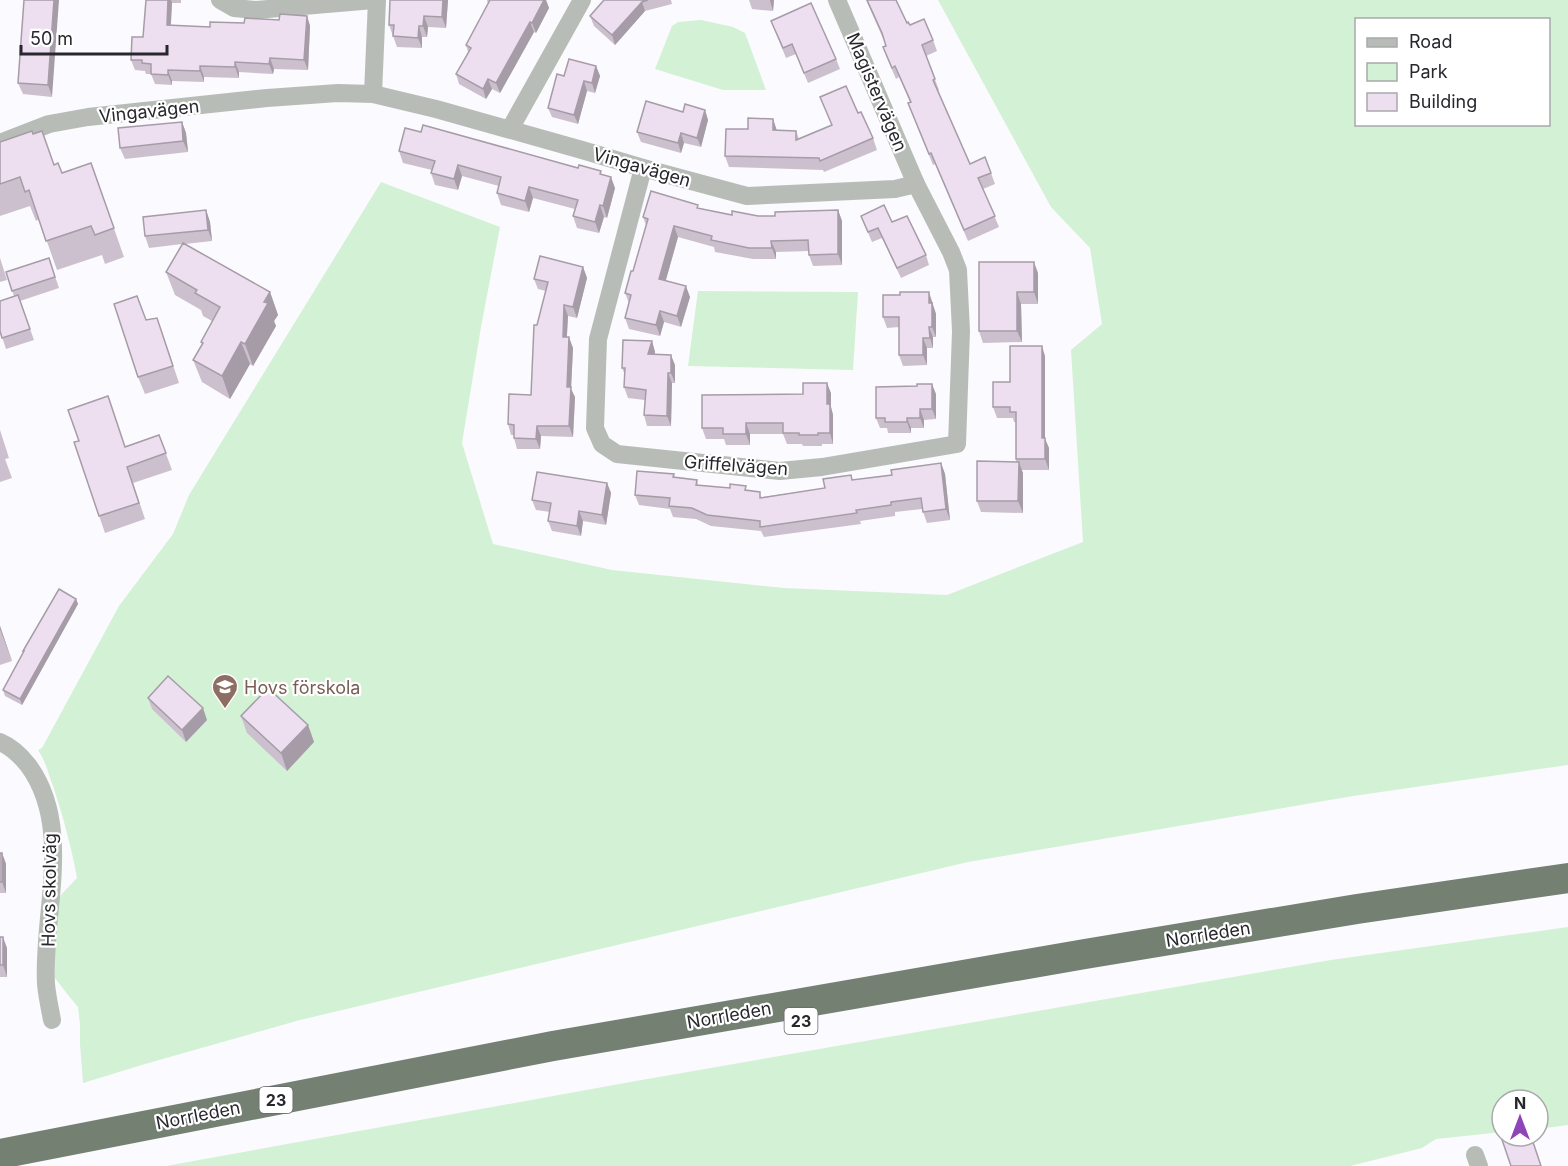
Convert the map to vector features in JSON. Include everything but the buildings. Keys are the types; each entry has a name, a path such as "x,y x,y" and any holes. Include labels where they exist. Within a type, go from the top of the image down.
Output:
{"highway":[{"name":"Norrleden","path":"0,1154 553,1046 1109,950 1357,909 1568,878"},
{"name":"Norrleden","path":"38,1166 557,1065 777,1025 1099,970 1568,897"}],"street":[{"path":"220,0 234,8 256,10 375,0 373,94"},
{"path":"510,129 582,0"},
{"name":"Magistervägen","path":"837,0 916,184"},
{"name":"Vingavägen","path":"0,143 49,124 87,117 267,98 338,93 373,94 510,129 747,196 895,189 916,184"},
{"name":"Griffelvägen","path":"643,168 598,339 595,428 602,444 617,454 780,471 822,467 957,444 961,331 958,270 916,184"},
{"name":"Hovs skolväg","path":"0,742 17,752 34,773 46,801 50,818 52,887 46,985 52,1020"}],"green space":[{"path":"938,0 1568,0 1568,765 1353,796 968,862 300,1020 83,1083 78,1007 55,978 53,934 59,897 77,878 60,809 47,768 38,750 42,748 119,606 173,534 189,495 381,182 500,227 462,443 493,544 612,570 784,588 947,595 1083,542 1071,350 1102,324 1090,248 1051,207"},
{"path":"701,20 733,27 745,33 766,90 723,90 655,69 672,26 678,22"},
{"path":"698,291 858,292 853,370 688,366"},
{"path":"1568,927 1568,1125 1550,1127 1550,1088 1490,1088 1490,1133 1436,1139 1422,1148 1350,1166 166,1166 636,1081 1331,960"}],"place":[{"name":"Hovs förskola","path":"225,710"}]}
